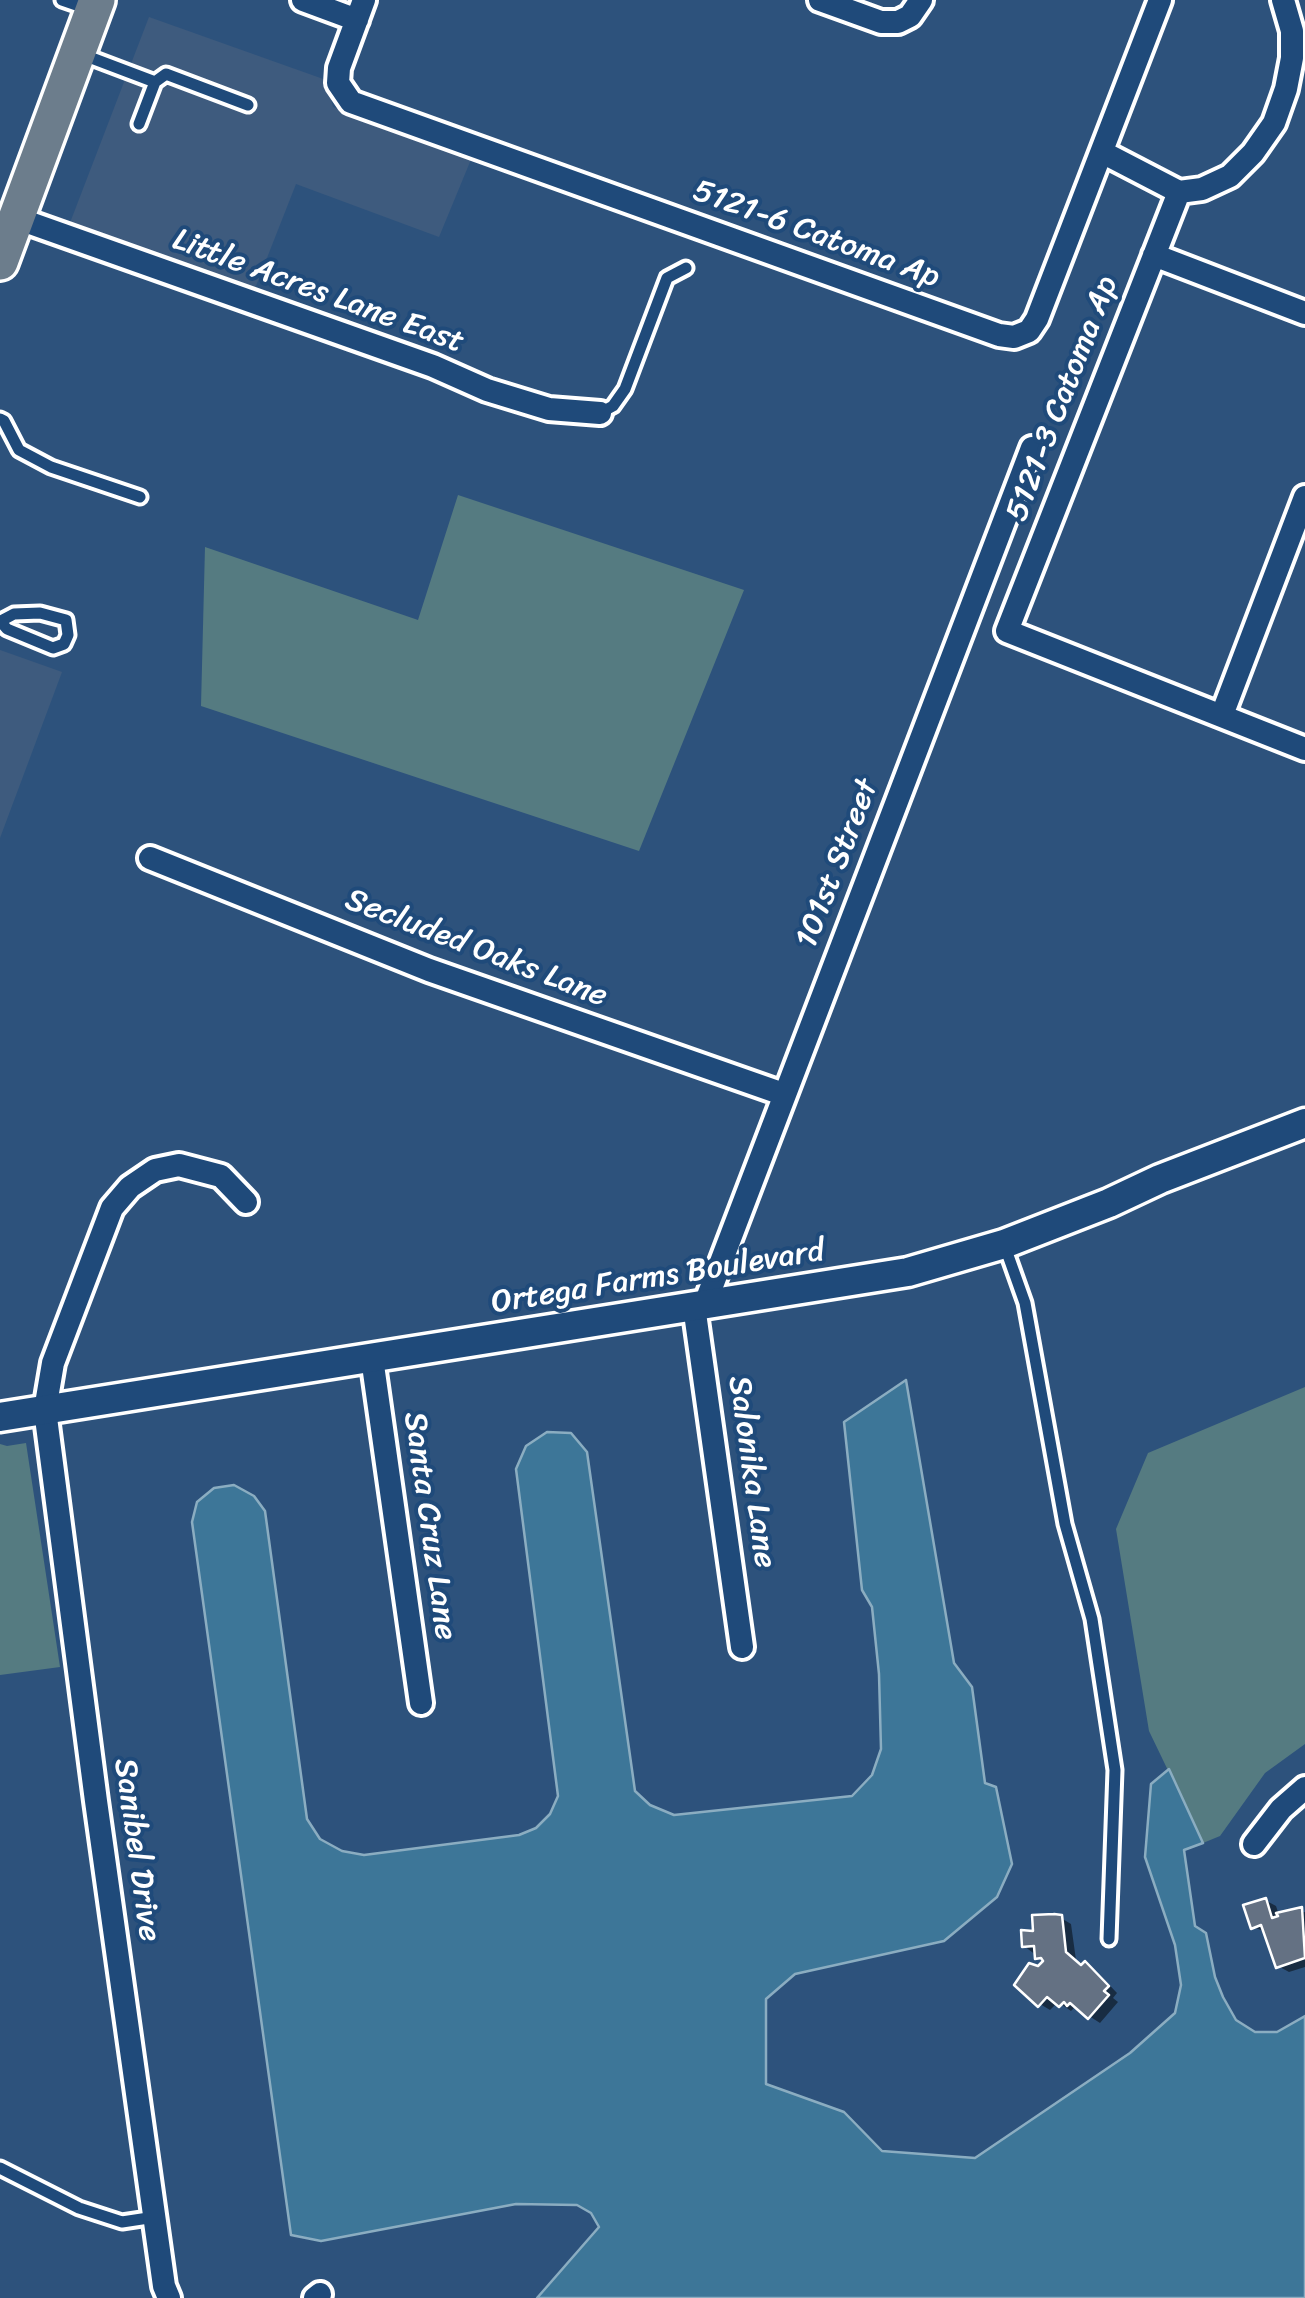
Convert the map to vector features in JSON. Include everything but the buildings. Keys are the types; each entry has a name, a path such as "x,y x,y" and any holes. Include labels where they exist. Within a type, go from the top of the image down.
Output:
{"main road":[{"path":"0,262 8,213 77,52 84,4"}],"street":[{"path":"303,0 360,10"},
{"path":"820,0 880,22 898,22 910,16 921,0"},
{"name":"5121-6 Catoma Ap","path":"360,10 339,68 338,84 351,102 999,335 1014,337 1028,331 1037,319 1160,0"},
{"path":"1102,152 1179,192 1202,188 1230,176 1253,153 1274,123 1286,89 1292,31 1284,0"},
{"name":"5121-3 Catoma Ap","path":"1179,192 1008,630 1222,715"},
{"name":"Little Acres Lane East","path":"8,213 433,366 488,390 549,408 600,413"},
{"path":"1154,255 1305,313"},
{"name":"101st Street","path":"699,1306 971,615 1032,448"},
{"path":"1305,498 1222,715 1305,749"},
{"name":"Secluded Oaks Lane","path":"150,858 429,970 783,1094"},
{"name":"Ortega Farms Boulevard","path":"0,1417 860,1282 948,1262 1004,1244 1109,1203 1160,1178 1305,1124"},
{"name":"Sanibel Drive","path":"169,2298 164,2286 96,1801 45,1410 53,1362 112,1208 130,1187 155,1170 178,1164 221,1176 246,1202"},
{"name":"Salonika Lane","path":"699,1306 742,1647"},
{"name":"Santa Cruz Lane","path":"372,1358 421,1702"},
{"path":"1254,1844 1280,1809 1305,1788"}],"lane":[{"path":"77,52 155,82"},
{"path":"140,124 155,82 166,74 248,104"},
{"path":"600,413 614,406 625,389 667,278 686,268"},
{"path":"0,419 18,450 51,467 140,497"},
{"path":"40,613 66,620 68,635 64,644 53,648 7,629 1,621 14,614 40,613"},
{"path":"1004,1244 1024,1302 1065,1524 1092,1618 1115,1770 1109,1939"},
{"path":"0,2168 93,2213 122,2222 155,2217"}],"shaded area":[{"path":"149,17 326,80 333,107 472,157 439,237 296,184 252,296 68,228"},
{"path":"0,650 62,672 0,838"},
{"path":"906,1380 954,1663 972,1687 985,1783 996,1787 1012,1864 997,1897 944,1941 795,1974 766,1999 766,2084 844,2112 882,2151 975,2158 1130,2053 1175,2013 1181,1985 1175,1945 1145,1857 1151,1784 1169,1769 1203,1843 1184,1850 1195,1926 1206,1933 1223,1997 1236,2020 1255,2032 1277,2032 1305,2016 1305,2298 537,2298 599,2227 591,2213 577,2205 516,2204 321,2241 291,2235 192,1522 197,1502 214,1488 234,1485 254,1496 265,1511 307,1819 320,1839 342,1851 364,1855 519,1835 536,1828 550,1814 558,1796 516,1469 526,1446 547,1432 571,1433 587,1452 635,1791 650,1805 674,1815 852,1796 872,1775 881,1749 872,1607 862,1590 844,1422"}],"green space":[{"path":"458,495 744,590 639,851 201,706 205,547 418,620"},
{"path":"1305,1387 1305,1744 1265,1773 1220,1836 1203,1843 1149,1731 1116,1529 1148,1453"},
{"path":"26,1443 60,1667 0,1675 0,1444"}]}
